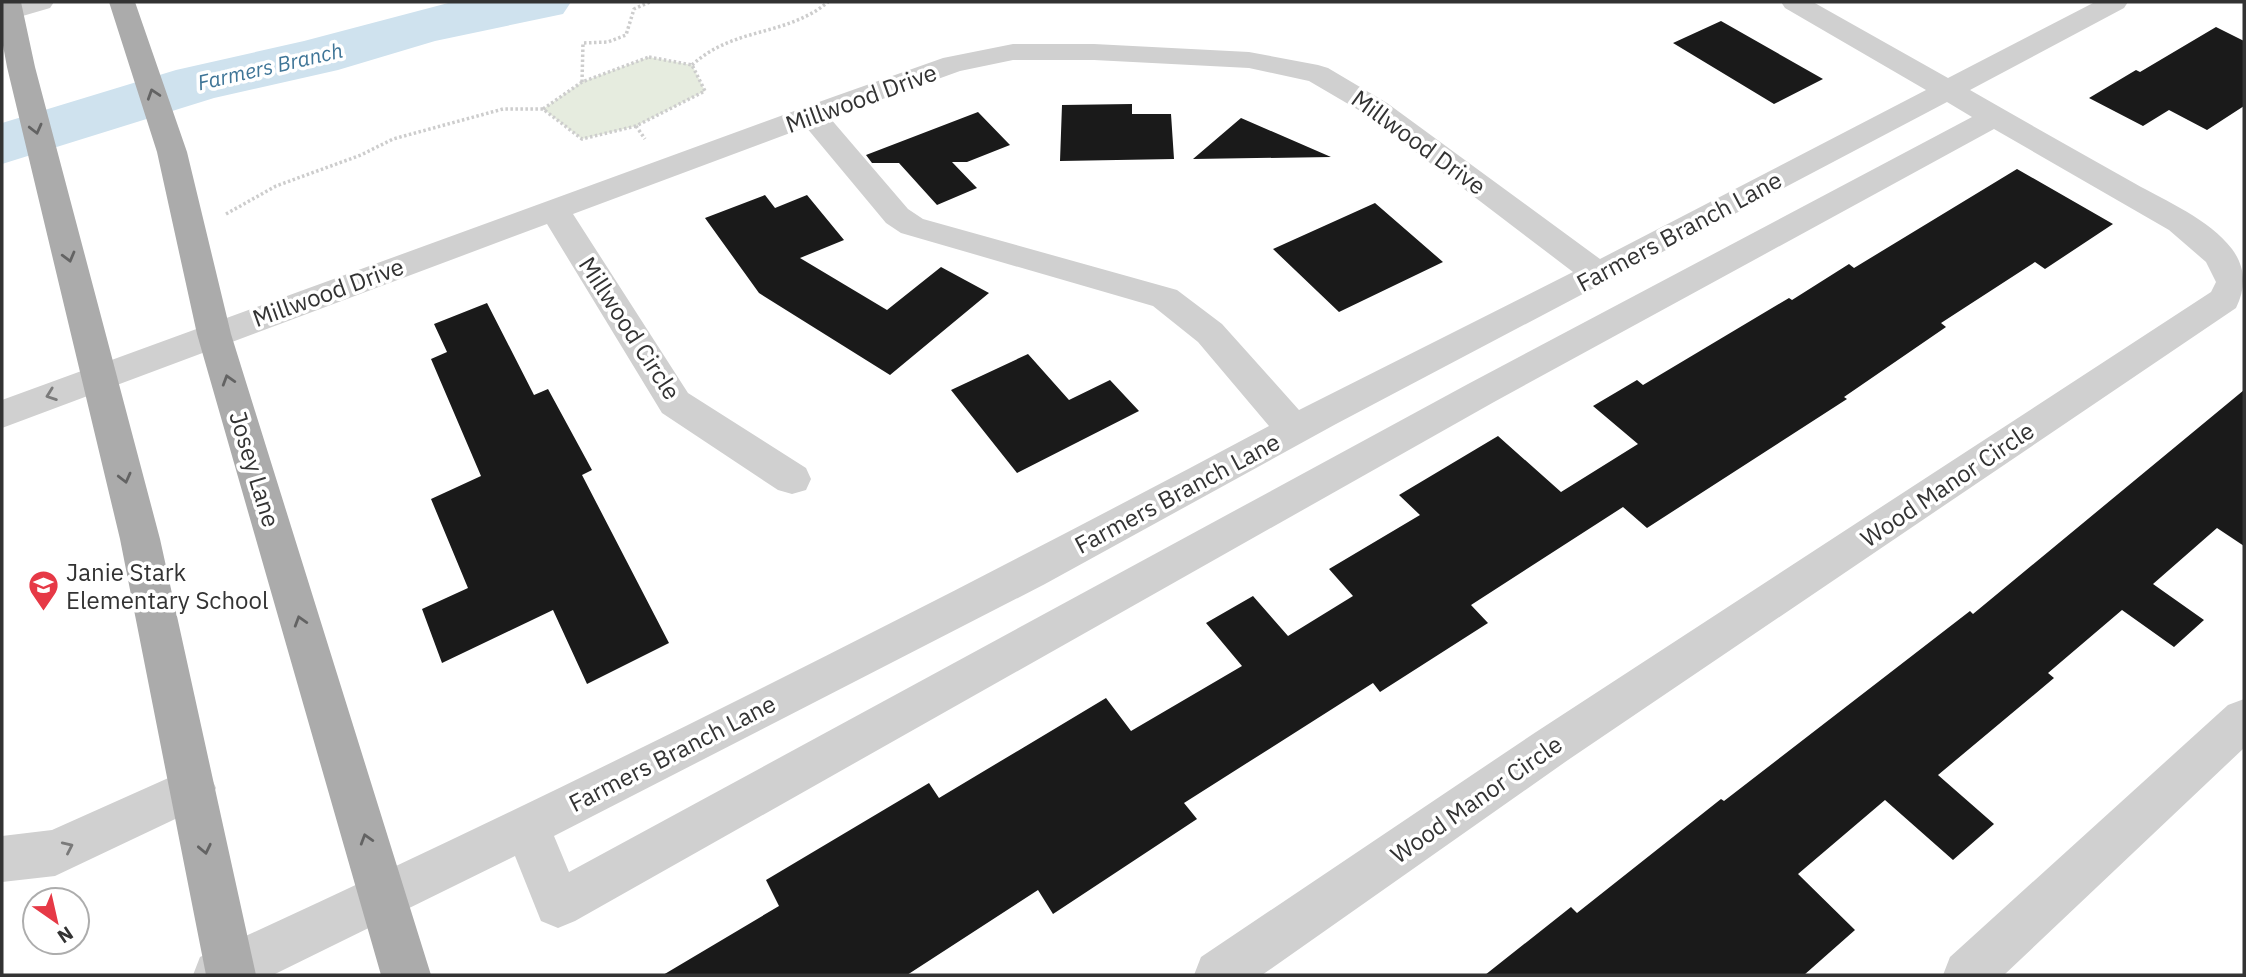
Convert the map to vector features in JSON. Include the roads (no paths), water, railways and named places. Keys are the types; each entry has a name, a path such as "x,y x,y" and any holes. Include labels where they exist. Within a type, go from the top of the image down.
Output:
{"main road":[{"name":"Josey Lane","path":"122,2 172,152 214,334 406,975"},
{"path":"6,9 140,539 192,788 226,973"}],"street":[{"path":"6,9 41,2"},
{"name":"Wood Manor Circle","path":"1219,975 1552,746 2224,300 2233,282 2219,255 2180,223 1794,2"},
{"name":"Farmers Branch Lane","path":"226,973 384,898 1031,572 1294,430 1598,274 2115,2"},
{"name":"Millwood Drive","path":"2,414 953,64 1013,52 1094,52 1249,60 1318,74 1377,109 1598,274"},
{"path":"812,115 897,216 912,226 1165,298 1210,333 1294,430"},
{"path":"527,826 558,904 1481,393 1996,116"},
{"name":"Millwood Circle","path":"554,209 675,403 792,479"},
{"path":"1968,975 2244,719"},
{"path":"2,859 55,853 192,788"}],"waterway":[{"name":"Farmers Branch","path":"2,144 198,83 316,57 424,25 542,2"}],"place":[{"name":"Janie Stark Elementary School","path":"43,613"}]}
